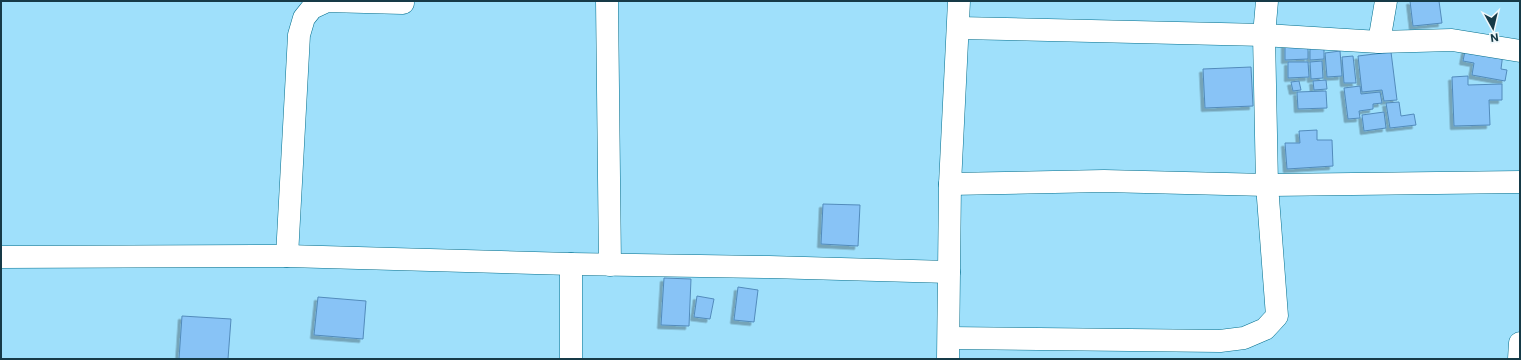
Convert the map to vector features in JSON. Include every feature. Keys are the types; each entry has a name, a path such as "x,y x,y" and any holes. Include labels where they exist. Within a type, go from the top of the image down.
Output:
{"street":[{"path":"607,1 610,265"},
{"path":"959,1 959,28 950,184 949,348 1220,341 1244,338 1265,329 1277,316 1266,185 1264,35 1267,1"},
{"path":"1378,42 1386,1"},
{"path":"287,256 299,35 304,18 312,8 327,2 402,3"},
{"path":"959,28 1264,35 1378,42 1452,40 1520,51"},
{"path":"950,184 1104,181 1266,185 1520,182"},
{"path":"1,257 287,256 949,272"},
{"path":"571,264 572,359"},
{"path":"1519,359 1520,343"}],"building":[{"path":"1410,1 1439,1 1442,23 1413,26"},
{"path":"1285,44 1308,44 1308,59 1285,60"},
{"path":"1466,46 1503,53 1501,69 1507,70 1505,81 1472,75 1474,63 1463,61"},
{"path":"1324,47 1324,59 1310,60 1310,48"},
{"path":"1340,51 1342,76 1327,77 1325,53"},
{"path":"1391,52 1397,100 1384,101 1382,90 1362,92 1358,56"},
{"path":"1353,56 1356,83 1344,83 1342,57"},
{"path":"1322,61 1323,78 1311,79 1310,62"},
{"path":"1288,62 1308,62 1309,77 1288,78"},
{"path":"1251,67 1253,106 1205,108 1203,69"},
{"path":"1468,76 1468,85 1502,84 1502,100 1489,100 1490,125 1454,126 1452,77"},
{"path":"1326,80 1327,89 1314,90 1313,81"},
{"path":"1299,81 1301,90 1293,91 1291,82"},
{"path":"1360,86 1361,94 1380,92 1382,103 1373,104 1373,109 1359,111 1360,118 1348,119 1344,88"},
{"path":"1326,91 1327,108 1298,109 1297,92"},
{"path":"1399,102 1401,116 1414,114 1416,125 1390,128 1386,103"},
{"path":"1384,112 1386,128 1364,131 1362,115"},
{"path":"1317,130 1317,140 1332,140 1333,166 1287,169 1285,143 1300,143 1299,131"},
{"path":"823,204 860,205 858,246 821,244"},
{"path":"664,278 691,279 689,326 661,325"},
{"path":"738,287 758,290 754,322 734,320"},
{"path":"697,296 714,299 710,319 694,317"},
{"path":"318,297 366,301 363,339 314,335"},
{"path":"182,316 231,319 228,359 179,359"}]}
